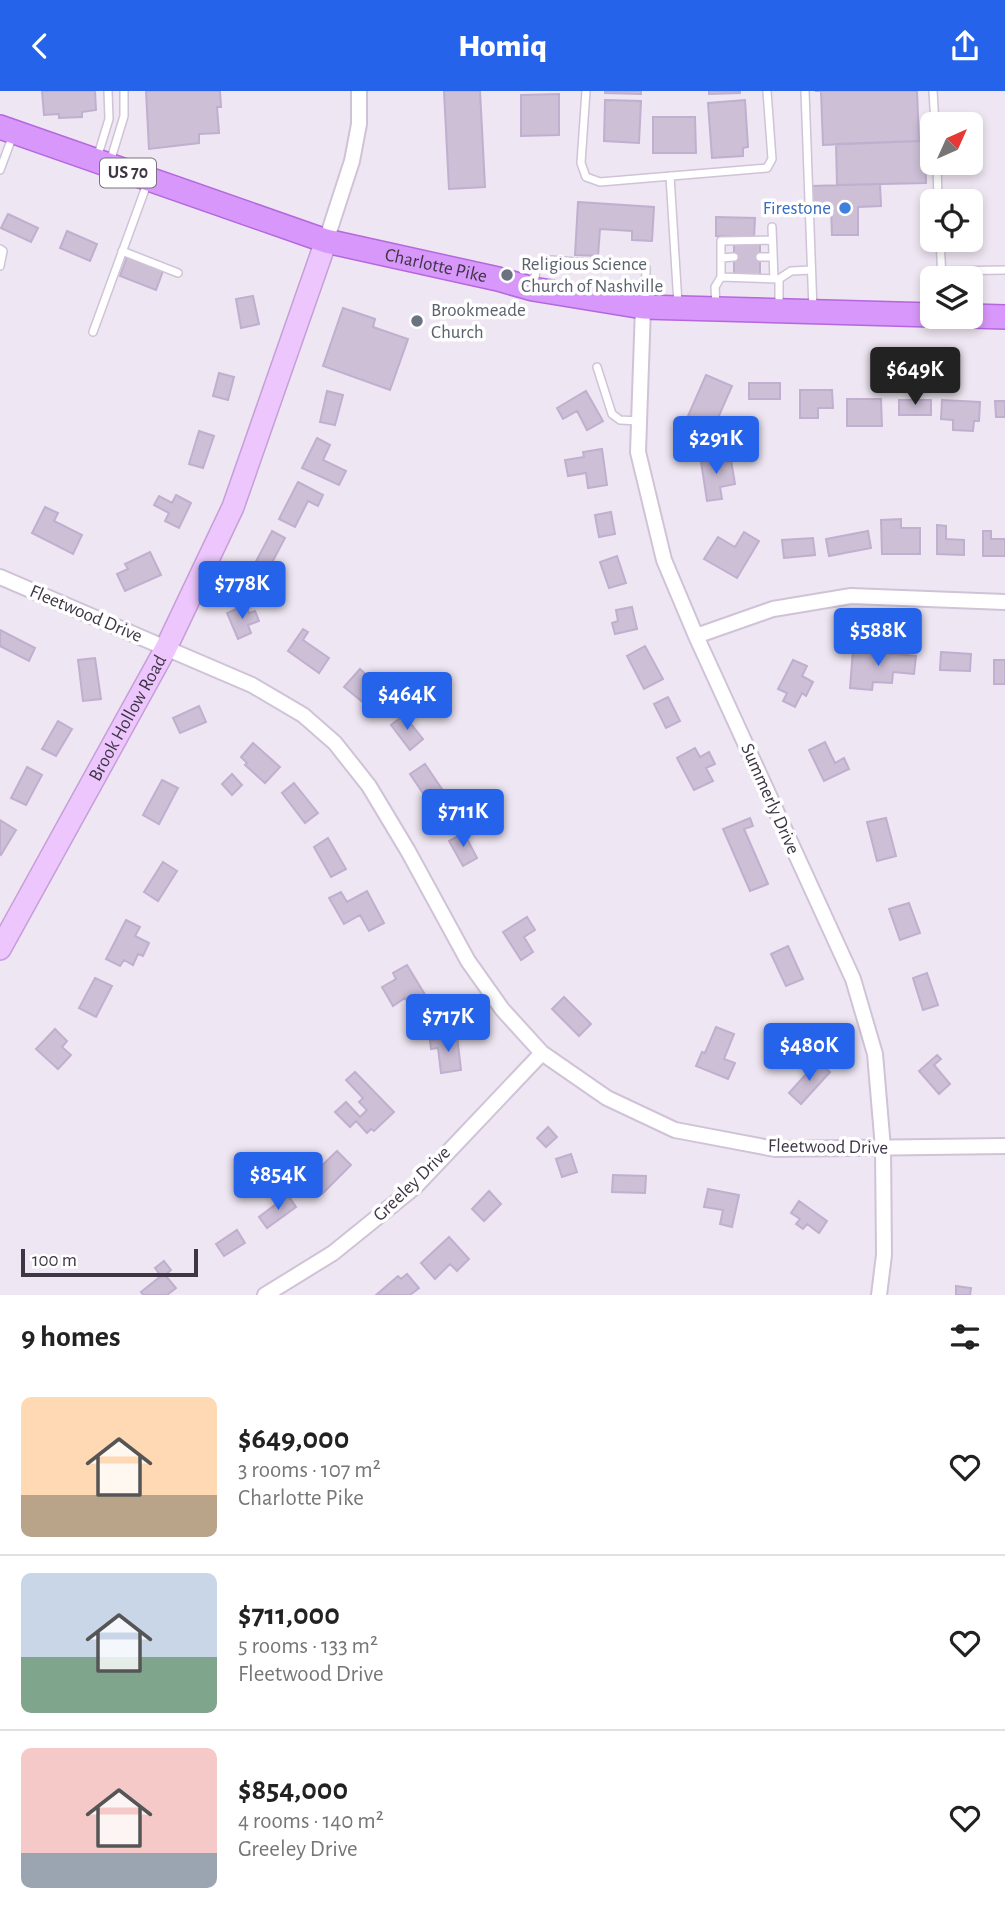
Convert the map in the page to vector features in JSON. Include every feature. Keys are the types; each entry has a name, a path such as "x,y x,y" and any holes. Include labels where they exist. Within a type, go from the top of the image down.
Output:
{"main road":[{"name":"Charlotte Pike","path":"7,129 326,241 533,289 644,307 920,315"},
{"path":"983,316 1005,317"}],"street":[{"path":"326,241 352,161 359,124 359,91"},
{"name":"Brook Hollow Road","path":"0,949 166,647 233,507 326,241"},
{"name":"Summerly Drive","path":"644,307 638,452 664,559 696,636 853,979 875,1053 883,1148 884,1255 879,1295"},
{"name":"Fleetwood Drive","path":"0,577 252,685 303,715 335,743 369,786 468,961 502,1009 542,1053 607,1098 675,1129 775,1149 1005,1146"},
{"path":"696,636 773,609 851,596 1005,602"},
{"name":"Greeley Drive","path":"265,1295 333,1253 416,1186 542,1053"}],"lane":[{"path":"102,164 109,119 108,91"},
{"path":"102,164 124,115 124,91"},
{"path":"586,91 581,163 586,177 600,182 767,168 772,159 767,91"},
{"path":"805,91 813,311"},
{"path":"933,91 934,112"},
{"path":"0,170 7,129"},
{"path":"670,176 678,307"},
{"path":"93,332 148,180"},
{"path":"772,227 779,310"},
{"path":"716,308 715,287 721,277 721,241 772,240"},
{"path":"0,249 4,255 0,266"},
{"path":"122,251 178,273"},
{"path":"721,258 734,257"},
{"path":"760,257 773,257"},
{"path":"533,289 537,263 552,260 646,268 644,307"},
{"path":"721,277 776,279 791,271 811,270"},
{"path":"983,272 1005,270"},
{"path":"597,367 612,414 620,420 639,421"}],"building":[{"path":"42,91 95,91 96,110 82,112 82,117 59,118 59,114 44,115"},
{"path":"146,91 220,91 221,107 217,107 219,133 199,134 199,143 149,149"},
{"path":"444,91 480,91 485,187 449,189"},
{"path":"641,91 641,94 605,93"},
{"path":"709,91 740,91 740,93 709,94"},
{"path":"821,91 917,91 919,141 823,145"},
{"path":"559,94 559,135 521,136 521,95"},
{"path":"605,100 641,101 639,143 604,141"},
{"path":"745,100 748,147 743,148 743,156 712,158 708,103"},
{"path":"653,117 695,117 696,153 653,153"},
{"path":"920,141 920,175 926,175 926,183 837,185 836,144"},
{"path":"880,184 881,206 858,207 858,235 832,235 831,208 811,208 811,186"},
{"path":"578,202 654,207 652,241 632,240 632,231 600,229 598,256 575,255"},
{"path":"8,214 38,228 31,242 1,228"},
{"path":"716,217 755,218 754,238 716,236"},
{"path":"67,231 97,244 90,261 60,248"},
{"path":"734,244 760,244 760,275 734,275"},
{"path":"127,257 163,271 156,290 120,276"},
{"path":"253,296 259,324 241,328 236,299"},
{"path":"343,308 375,319 373,327 408,339 390,390 323,366"},
{"path":"219,373 234,377 228,400 213,396"},
{"path":"706,375 732,386 714,427 688,416"},
{"path":"749,383 780,383 780,399 749,399"},
{"path":"800,390 832,390 833,408 818,408 818,418 800,418"},
{"path":"327,391 343,395 335,425 320,422"},
{"path":"586,391 603,421 587,430 577,411 563,419 557,408"},
{"path":"847,399 881,399 882,426 847,426"},
{"path":"899,400 931,400 931,415 899,415"},
{"path":"942,400 980,402 979,421 974,421 973,431 953,430 953,420 941,419"},
{"path":"995,401 1005,401 1005,417 996,417"},
{"path":"199,431 214,436 203,468 189,464"},
{"path":"317,438 330,445 323,460 346,471 339,485 302,468"},
{"path":"602,449 607,485 588,488 586,473 568,476 565,460 584,457 583,452"},
{"path":"715,453 717,463 731,460 735,484 720,487 722,499 707,501 700,455"},
{"path":"298,482 323,495 318,506 308,501 295,527 279,519"},
{"path":"176,495 191,503 179,528 165,521 169,513 154,505 159,496 172,503"},
{"path":"45,507 58,513 54,521 82,535 73,554 32,533"},
{"path":"611,512 615,534 599,537 595,515"},
{"path":"901,519 901,528 920,528 920,554 882,554 881,520"},
{"path":"937,525 946,526 946,539 964,540 964,555 937,554"},
{"path":"272,531 285,538 266,574 253,567"},
{"path":"868,531 871,548 829,556 826,539"},
{"path":"983,531 991,531 991,539 1005,539 1005,556 983,556"},
{"path":"744,532 759,541 737,578 704,559 718,537 735,547"},
{"path":"813,538 815,555 784,558 782,540"},
{"path":"150,552 161,575 125,591 117,574 128,569 125,564"},
{"path":"617,556 626,583 609,588 600,562"},
{"path":"246,605 249,613 255,611 259,621 248,625 251,633 238,639 227,613"},
{"path":"632,607 637,629 615,634 612,623 618,621 616,610"},
{"path":"303,629 308,632 303,640 329,658 319,673 288,651"},
{"path":"0,630 35,648 29,661 0,646"},
{"path":"645,646 663,679 644,689 627,656"},
{"path":"853,650 916,656 914,674 893,672 892,683 873,682 872,690 850,688"},
{"path":"941,652 971,654 970,671 940,670"},
{"path":"95,658 101,699 83,701 78,660"},
{"path":"793,660 807,666 802,676 813,682 806,696 802,693 795,707 783,701 787,693 778,689"},
{"path":"994,660 1005,660 1005,684 994,684"},
{"path":"360,669 370,678 365,684 379,697 370,708 344,687"},
{"path":"422,684 431,693 415,709 406,700"},
{"path":"668,697 680,721 666,728 654,704"},
{"path":"199,706 206,722 180,733 173,718"},
{"path":"404,715 423,739 410,750 391,725"},
{"path":"58,721 72,729 56,756 42,749"},
{"path":"825,742 835,763 844,758 849,769 824,781 809,750"},
{"path":"253,743 280,767 265,783 245,765 247,763 241,757"},
{"path":"695,748 700,757 709,752 715,764 706,768 713,781 694,790 677,758"},
{"path":"425,764 448,798 433,808 410,774"},
{"path":"27,767 42,775 26,805 11,798"},
{"path":"232,774 242,785 232,795 222,784"},
{"path":"162,780 178,788 159,824 143,815"},
{"path":"294,783 318,813 305,823 282,793"},
{"path":"750,818 753,826 744,829 768,884 750,891 723,829"},
{"path":"886,818 896,856 877,861 867,822"},
{"path":"0,820 16,830 1,855 0,854"},
{"path":"464,833 477,858 463,866 449,841"},
{"path":"328,838 346,869 331,877 314,847"},
{"path":"163,862 177,871 158,901 144,892"},
{"path":"367,891 384,923 369,931 360,915 344,924 329,898 341,892 347,902"},
{"path":"909,903 920,933 900,940 889,909"},
{"path":"527,917 535,930 524,937 533,952 521,960 503,932"},
{"path":"126,920 140,927 135,936 149,943 143,956 138,954 133,965 124,960 120,966 106,959"},
{"path":"788,946 803,979 786,986 771,954"},
{"path":"407,965 427,998 411,1007 405,998 393,1006 382,987 396,979 393,973"},
{"path":"927,973 938,1005 923,1010 913,978"},
{"path":"95,978 112,986 96,1017 79,1008"},
{"path":"564,997 591,1024 579,1036 552,1009"},
{"path":"716,1027 734,1034 724,1059 735,1063 728,1079 696,1066"},
{"path":"55,1029 67,1041 62,1047 71,1055 58,1069 36,1049"},
{"path":"457,1036 461,1070 441,1073 438,1048 431,1049 430,1040"},
{"path":"937,1055 941,1059 934,1065 950,1084 939,1094 919,1071"},
{"path":"818,1061 830,1072 801,1104 789,1093"},
{"path":"355,1072 394,1112 374,1131 371,1129 367,1133 356,1121 350,1127 335,1112 346,1102 360,1117 367,1110 359,1102 363,1098 346,1080"},
{"path":"548,1127 557,1137 546,1147 537,1138"},
{"path":"337,1151 351,1165 322,1194 308,1179"},
{"path":"571,1154 577,1172 562,1177 556,1159"},
{"path":"613,1175 646,1176 645,1193 612,1192"},
{"path":"708,1189 739,1195 732,1227 720,1224 723,1210 704,1207"},
{"path":"489,1191 501,1204 484,1221 472,1209"},
{"path":"288,1195 296,1207 267,1228 259,1217"},
{"path":"799,1201 827,1221 819,1233 807,1224 803,1229 796,1224 800,1219 791,1213"},
{"path":"237,1230 245,1243 224,1256 216,1244"},
{"path":"449,1237 469,1259 457,1271 450,1264 435,1279 421,1263"},
{"path":"164,1261 171,1270 165,1275 176,1288 167,1295 143,1295 141,1292 161,1276 155,1268"},
{"path":"407,1274 419,1288 410,1295 376,1295 398,1276 401,1279"},
{"path":"956,1286 971,1288 970,1295 956,1295"}],"place":[{"name":"Firestone","path":"845,208"},
{"name":"Religious Science Church of Nashville","path":"507,275"},
{"name":"Brookmeade Church","path":"417,321"}]}
